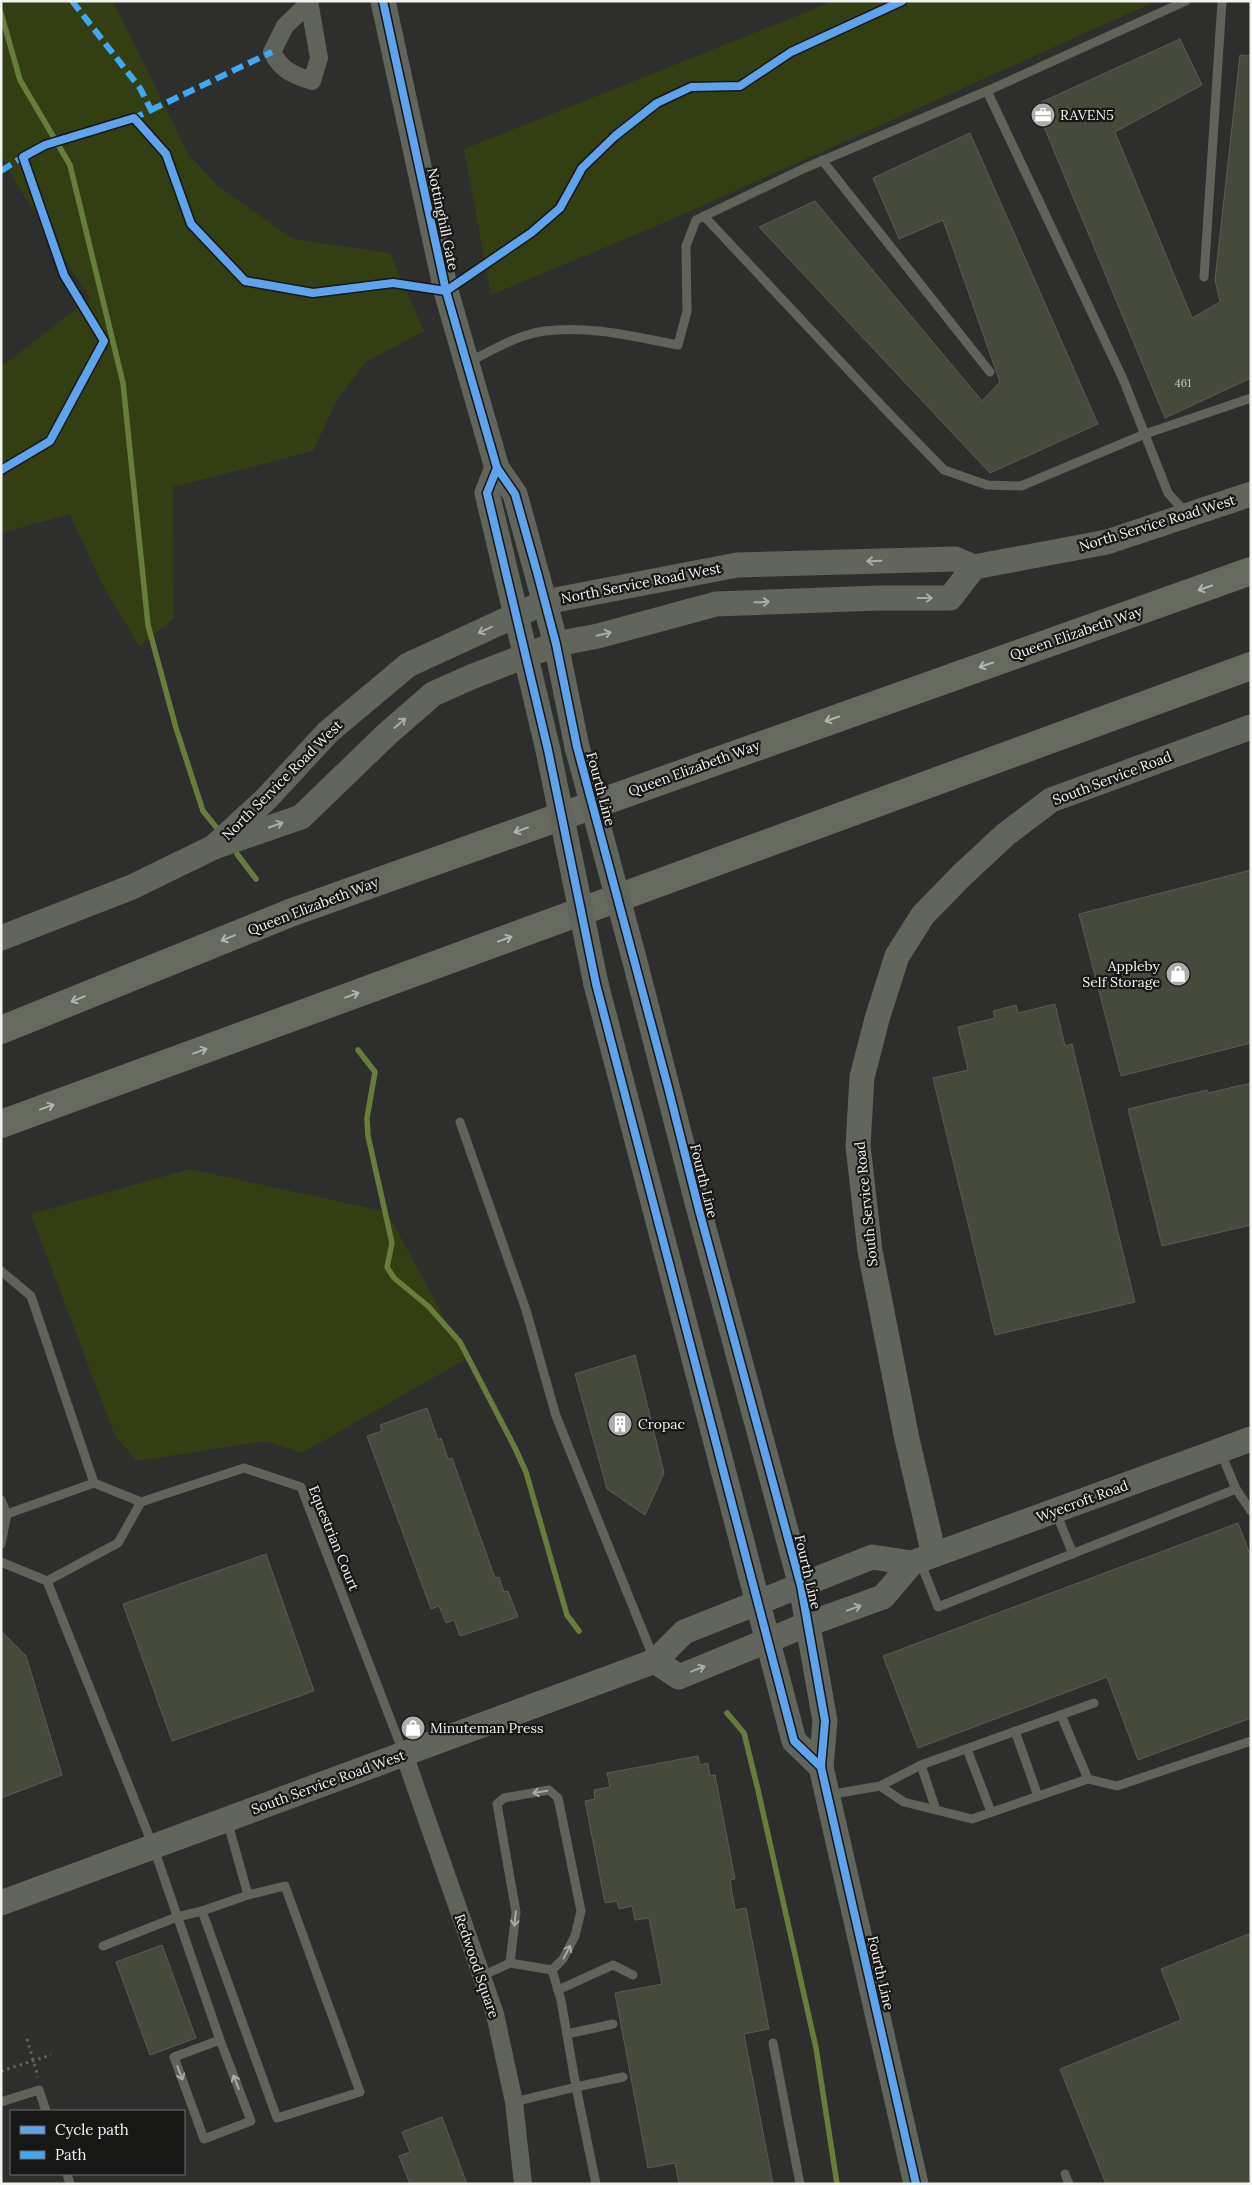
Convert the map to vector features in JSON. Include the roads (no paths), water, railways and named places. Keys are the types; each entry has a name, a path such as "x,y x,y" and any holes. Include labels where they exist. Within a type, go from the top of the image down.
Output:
{"highway":[{"name":"Queen Elizabeth Way","path":"1,1030 290,913 1251,572"},
{"path":"1,1124 1251,666"}],"street":[{"name":"Nottinghill Gate","path":"384,1 446,291 497,468 515,494 545,602"},
{"path":"497,468 487,493 548,750 596,984 794,1741 821,1768"},
{"name":"North Service Road West","path":"214,847 267,798 328,732 408,665 545,602 737,565 955,559 974,567 1106,542 1251,494"},
{"name":"North Service Road West","path":"1,938 132,887 214,847 300,817 386,735 433,694 556,644 598,636 716,604 879,598 950,598 974,567"},
{"name":"Fourth Line","path":"545,602 556,644 577,747 634,958 698,1210 801,1586 825,1721 821,1768 916,2184"},
{"name":"South Service Road","path":"922,1559 906,1438 870,1251 858,1146 862,1077 877,1019 897,956 923,915 962,875 1005,835 1051,800 1251,726"},
{"name":"Wyecroft Road","path":"758,1603 872,1556 922,1559 1251,1439"},
{"name":"Wyecroft Road","path":"768,1642 808,1624 883,1597 922,1559"},
{"name":"South Service Road West","path":"1,1903 655,1661 684,1632 758,1603"},
{"path":"655,1661 679,1677 768,1642"},
{"name":"Redwood Square","path":"404,1754 495,2014 514,2102 523,2184"}],"lane":[{"path":"466,363 515,340 545,331 592,330 678,345 688,312 686,246 696,220 822,160 987,91 1186,1"},
{"path":"1204,277 1222,1"},
{"path":"987,91 1124,379 1168,493 1187,514"},
{"path":"822,160 990,372"},
{"path":"704,216 944,470 987,485 1021,486 1145,434 1251,398"},
{"path":"460,1122 526,1310 556,1416 655,1661"},
{"path":"1,1271 31,1296 94,1483"},
{"path":"1220,1450 1236,1489 1251,1511"},
{"name":"Equestrian Court","path":"141,1502 244,1468 301,1487 404,1754"},
{"path":"7,1514 94,1483 141,1502 118,1544 46,1581"},
{"path":"922,1559 938,1607 1236,1489"},
{"path":"1,1500 7,1514 1,1544"},
{"path":"1055,1511 1073,1554"},
{"path":"1,1562 46,1581 154,1846 220,2040 251,2121 204,2139 174,2058 220,2040"},
{"path":"828,1796 880,1786 921,1765 1094,1703"},
{"path":"1061,1715 1088,1780"},
{"path":"1015,1731 1038,1796"},
{"path":"880,1786 904,1802 972,1819 1088,1780 1117,1786 1251,1741"},
{"path":"967,1748 991,1812"},
{"path":"921,1765 936,1810"},
{"path":"510,1963 516,1912 497,1804 504,1798 549,1790 558,1798 581,1911 575,1936 564,1959 552,1970"},
{"path":"227,1820 248,1895"},
{"path":"103,1946 177,1917 202,1911 248,1895 286,1886 360,2092 277,2118 202,1911"},
{"path":"482,1976 510,1963 552,1970"},
{"path":"558,1990 613,1965 633,1975"},
{"path":"552,1970 558,1990 596,2184"},
{"path":"567,2034 613,2024"},
{"path":"773,2043 800,2184"},
{"path":"514,2102 623,2077"},
{"path":"1,2102 39,2090 46,2110"},
{"path":"1064,2174 1069,2184"}],"waterway":[{"path":"1,13 20,80 70,165 123,383 148,625 176,728 203,811 221,833"},
{"path":"237,854 256,879"},
{"path":"358,1050 375,1072 367,1118 368,1136 392,1243 387,1267 394,1278 428,1306 460,1342 526,1472 567,1615 579,1631"},
{"path":"727,1713 744,1733 758,1790 816,2048 837,2184"}],"place":[{"name":"RAVEN5","path":"1043,115"},
{"name":"Appleby Self Storage","path":"1178,974"},
{"name":"Cropac","path":"620,1424"},
{"name":"Minuteman Press","path":"413,1728"}]}
